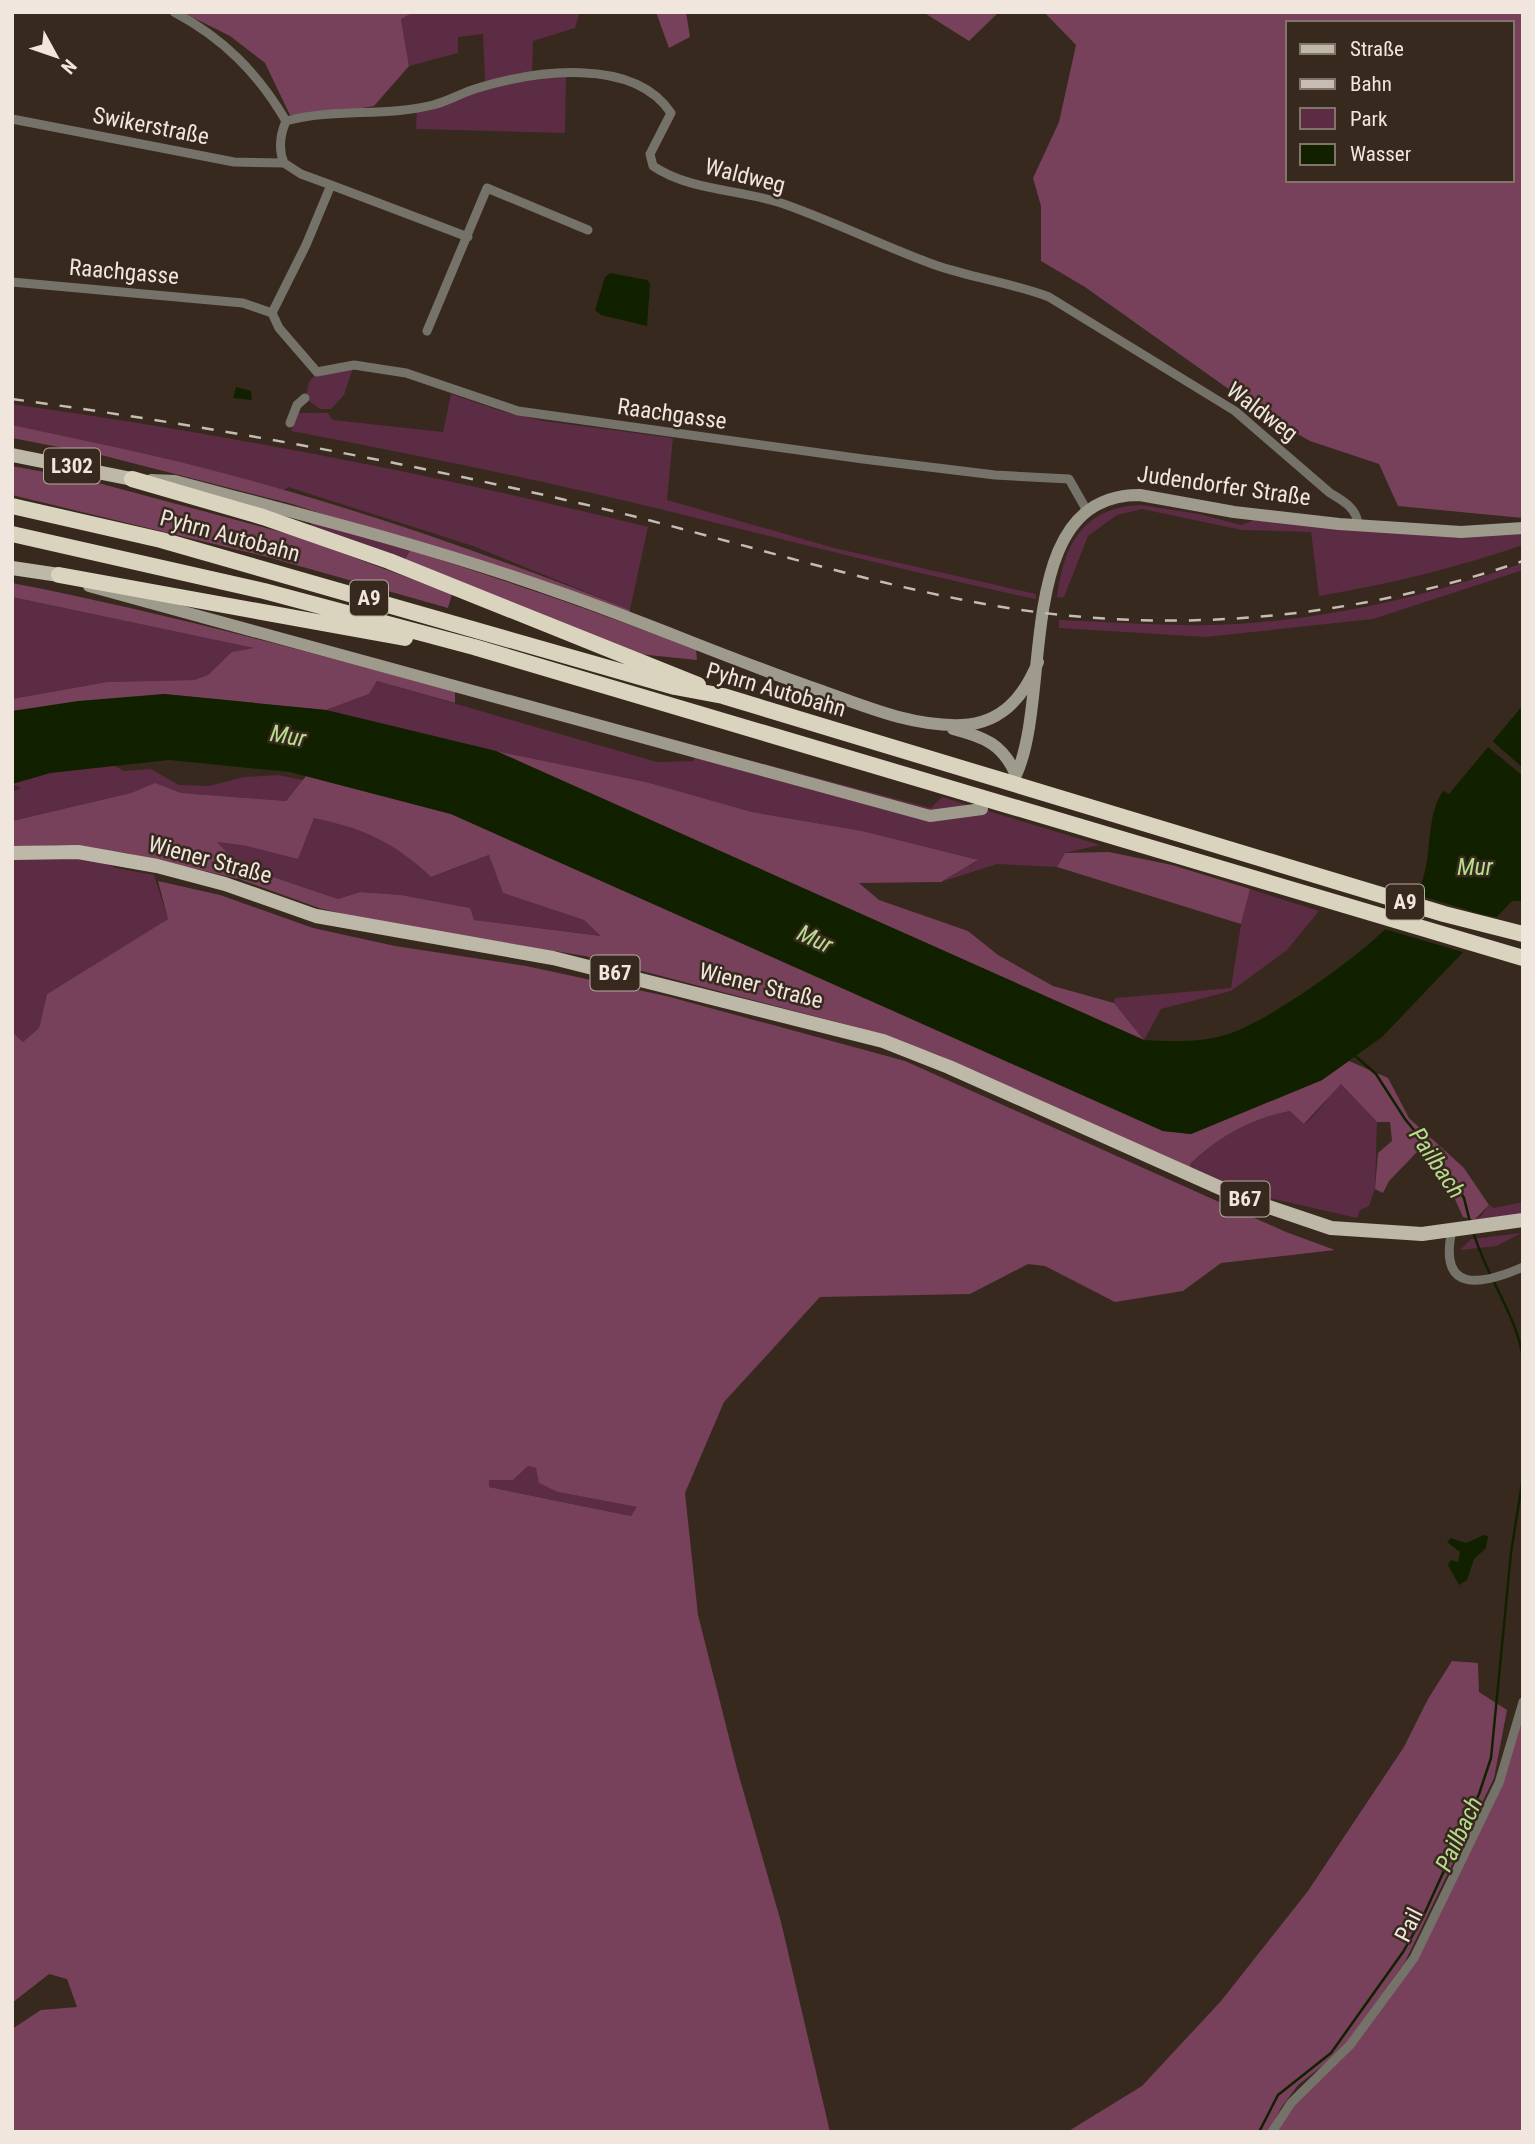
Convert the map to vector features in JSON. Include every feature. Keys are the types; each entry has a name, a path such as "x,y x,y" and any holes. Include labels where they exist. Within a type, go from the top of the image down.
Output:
{"highway":[{"path":"132,479 263,517 389,561 723,696"},
{"name":"Pyhrn Autobahn","path":"12,506 161,540 675,687 723,696 1288,867 1523,934"},
{"name":"Pyhrn Autobahn","path":"12,534 264,591 474,647 1523,958"},
{"path":"59,575 395,636 523,663"}],"main road":[{"name":"L302","path":"12,455 132,479 175,481 350,527 561,593 761,670 888,714 989,740 1005,752 1016,775 1025,756 1031,727 1049,580 1056,553 1066,532 1083,513"},
{"name":"Judendorfer Straße","path":"1083,513 1113,498 1140,495 1234,512 1358,525 1461,532 1523,528"},
{"path":"12,568 59,575 109,593 236,624 930,816 982,809"},
{"name":"L302","path":"935,725 974,723 997,716 1024,692 1038,662"},
{"name":"Wiener Straße","path":"12,853 78,852 157,866 225,884 316,916 553,958 872,1038 949,1067 1195,1178 1295,1218 1361,1232 1422,1234 1523,1220"}],"street":[{"path":"174,12 202,27 240,58 267,88 286,121 281,133 280,153 284,163"},
{"name":"Waldweg","path":"286,121 310,114 433,105 477,88 530,75 608,73 663,100 671,113 650,154 653,166 663,173 717,191 778,202 935,265 982,281 1026,288 1049,298 1235,411 1330,493 1345,502 1353,510 1358,525"},
{"name":"Swikerstraße","path":"12,119 234,162 284,163 301,174 468,237"},
{"path":"272,313 298,262 331,185"},
{"path":"427,331 486,188 588,230"},
{"name":"Raachgasse","path":"12,282 243,303 272,313 279,328 317,372 354,365 406,373 518,411 876,461 995,475 1069,479 1083,513"},
{"path":"290,423 297,405 305,398"},
{"path":"1452,1230 1447,1254 1450,1268 1460,1276 1479,1281 1523,1267"},
{"name":"Pail","path":"1272,2132 1291,2103 1350,2045 1414,1958 1499,1783 1523,1702"}],"green space":[{"path":"414,12 580,12 575,28 533,41 532,77 566,77 565,133 416,129 417,104 436,101 485,81 483,34 458,37 458,53 409,66 401,19"},
{"path":"354,365 344,395 331,409 320,409 305,398 309,382 317,372"},
{"path":"451,394 504,412 544,421 673,438 667,500 834,548 1036,594 1036,599 583,491 291,431 298,413 328,413 333,420 443,432"},
{"path":"12,404 332,457 648,527 630,610 473,546 288,487 284,490 12,425"},
{"path":"1141,505 1199,514 1241,525 1254,520 1457,538 1523,528 1523,545 1422,575 1319,596 1311,532 1242,530 1142,509 1117,515 1088,536 1064,597 1057,598 1064,562 1079,533 1104,513 1121,507"},
{"path":"312,521 410,550 405,560 310,526"},
{"path":"1523,563 1523,570 1373,619 1206,637 1059,628 1059,620 1215,625 1294,619 1409,597"},
{"path":"12,597 259,649 219,665 208,675 194,680 107,682 12,699"},
{"path":"377,681 657,762 693,761 700,747 931,808 942,797 1100,845 1065,853 1057,867 997,864 941,882 977,861 862,831 752,812 646,782 496,751 326,710 369,694"},
{"path":"113,765 124,771 151,769 179,785 209,786 244,777 278,775 303,780 286,801 181,793 155,784 131,793 12,821 12,792 21,788 12,784 50,773"},
{"path":"313,817 347,826 376,838 404,854 431,877 490,855 503,893 584,920 602,936 473,920 470,908 401,895 360,892 338,899 238,865 216,842 247,846"},
{"path":"12,849 78,852 116,868 154,875 168,919 47,994 39,1028 23,1042 12,1032"},
{"path":"1250,889 1319,911 1287,950 1231,991 1161,1009 1144,1040 1114,1003 1115,998 1231,988 1241,924"},
{"path":"1341,1084 1377,1122 1375,1189 1369,1206 1360,1210 1357,1218 1269,1198 1192,1171 1190,1164 1201,1154 1224,1137 1262,1118 1290,1111 1305,1124"},
{"path":"1523,1202 1521,1214 1463,1226 1481,1216 1489,1205 1494,1208"},
{"path":"1521,1233 1497,1246 1460,1250 1471,1239"},
{"path":"528,1466 536,1468 558,1492 638,1507 631,1516 489,1487 489,1480 513,1480"}],"shaded area":[{"path":"182,12 414,12 401,19 409,66 374,106 311,116 290,115 265,63 230,36"},
{"path":"656,12 686,12 690,37 669,48"},
{"path":"923,12 999,12 969,41"},
{"path":"1044,12 1523,12 1523,518 1398,506 1379,464 1310,441 1268,417 1085,287 1041,261 1041,206 1033,178 1059,122 1076,45"},
{"path":"12,425 179,462 335,505 484,555 630,610 628,614 292,504 105,456 12,438"},
{"path":"12,466 87,480 296,536 452,594 448,608 271,558 12,495"},
{"path":"410,550 661,636 696,650 697,660 638,654 405,560"},
{"path":"12,583 180,620 400,677 455,692 455,703 377,681 369,694 326,710 164,694 12,711 12,699 107,682 194,680 208,675 232,652 254,648 12,597"},
{"path":"496,751 646,782 752,812 862,831 978,860 941,882 859,883 879,900 968,931 998,955 1053,986 1114,1003 1144,1040"},
{"path":"306,776 451,814 1163,1131 1191,1134 1322,1080 1349,1061 1388,1078 1409,1118 1464,1168 1489,1205 1474,1220 1463,1217 1445,1177 1418,1151 1389,1181 1383,1193 1375,1189 1378,1153 1392,1141 1390,1122 1377,1122 1341,1084 1304,1124 1290,1111 1262,1118 1224,1137 1201,1154 1190,1164 1192,1171 936,1054 852,1026 585,956 376,922 319,908 239,879 126,853 61,845 12,847 12,821 131,793 155,783 181,793 286,801","holes":["314,818 377,838 404,854 431,877 489,855 503,893 584,920 601,936 474,920 470,908 401,895 360,892 338,899 238,865 217,842 247,846 298,859"]},
{"path":"1109,852 1172,865 1250,889 1241,924 1057,867 1065,853"},
{"path":"158,881 220,895 313,928 395,946 526,966 666,996 905,1061 1286,1232 1335,1250 1221,1263 1183,1291 1115,1302 1045,1266 1028,1264 970,1294 820,1297 724,1402 685,1493 698,1615 737,1769 781,1922 830,2132 12,2132 12,2029 41,2010 77,2007 67,1979 49,1974 12,2003 12,1032 23,1042 39,1028 47,994 168,919","holes":["528,1466 536,1468 539,1483 558,1492 637,1507 631,1516 489,1487 489,1480 513,1480"]},
{"path":"1452,1661 1478,1663 1479,1692 1507,1710 1494,1778 1405,1962 1341,2051 1298,2085 1281,2108 1269,2132 1067,2132 1142,2086 1221,2001 1308,1891 1404,1747 1428,1699"},
{"path":"1523,1702 1523,2132 1272,2132 1396,1985 1487,1808"}],"water":[{"path":"610,273 647,280 650,284 647,326 601,315 595,310 605,277"},
{"path":"236,387 251,391 252,400 233,398"},
{"name":"Mur","path":"164,694 326,710 496,751 1144,1040 1204,1039 1239,1030 1283,1006 1365,947 1407,907 1419,889 1424,877 1433,814 1443,791 1449,794 1523,705 1523,901 1512,901 1382,1037 1322,1080 1191,1134 1163,1131 451,814 290,772 169,760 50,773 12,784 12,711 78,701"},
{"path":"1484,1535 1488,1536 1486,1548 1474,1559 1467,1580 1459,1585 1448,1565 1451,1560 1458,1562 1460,1552 1447,1542 1451,1538 1466,1543"}],"pier":[{"path":"1491,740 1523,768 1523,776 1487,746"},
{"path":"1411,893 1500,918 1466,953 1381,928"}],"waterway":[{"name":"Pailbach","path":"1353,1054 1376,1074 1405,1119 1445,1168 1464,1198 1470,1222"},
{"name":"Pailbach","path":"1473,1231 1514,1325 1523,1358"},
{"name":"Pailbach","path":"1259,2132 1278,2095 1331,2053 1403,1952 1422,1919 1479,1794 1491,1758 1511,1553 1523,1477"}],"railway":[{"path":"12,399 156,420 370,458 635,517 841,572 944,596 1062,615 1129,620 1196,620 1328,609 1394,597 1523,561"}]}
